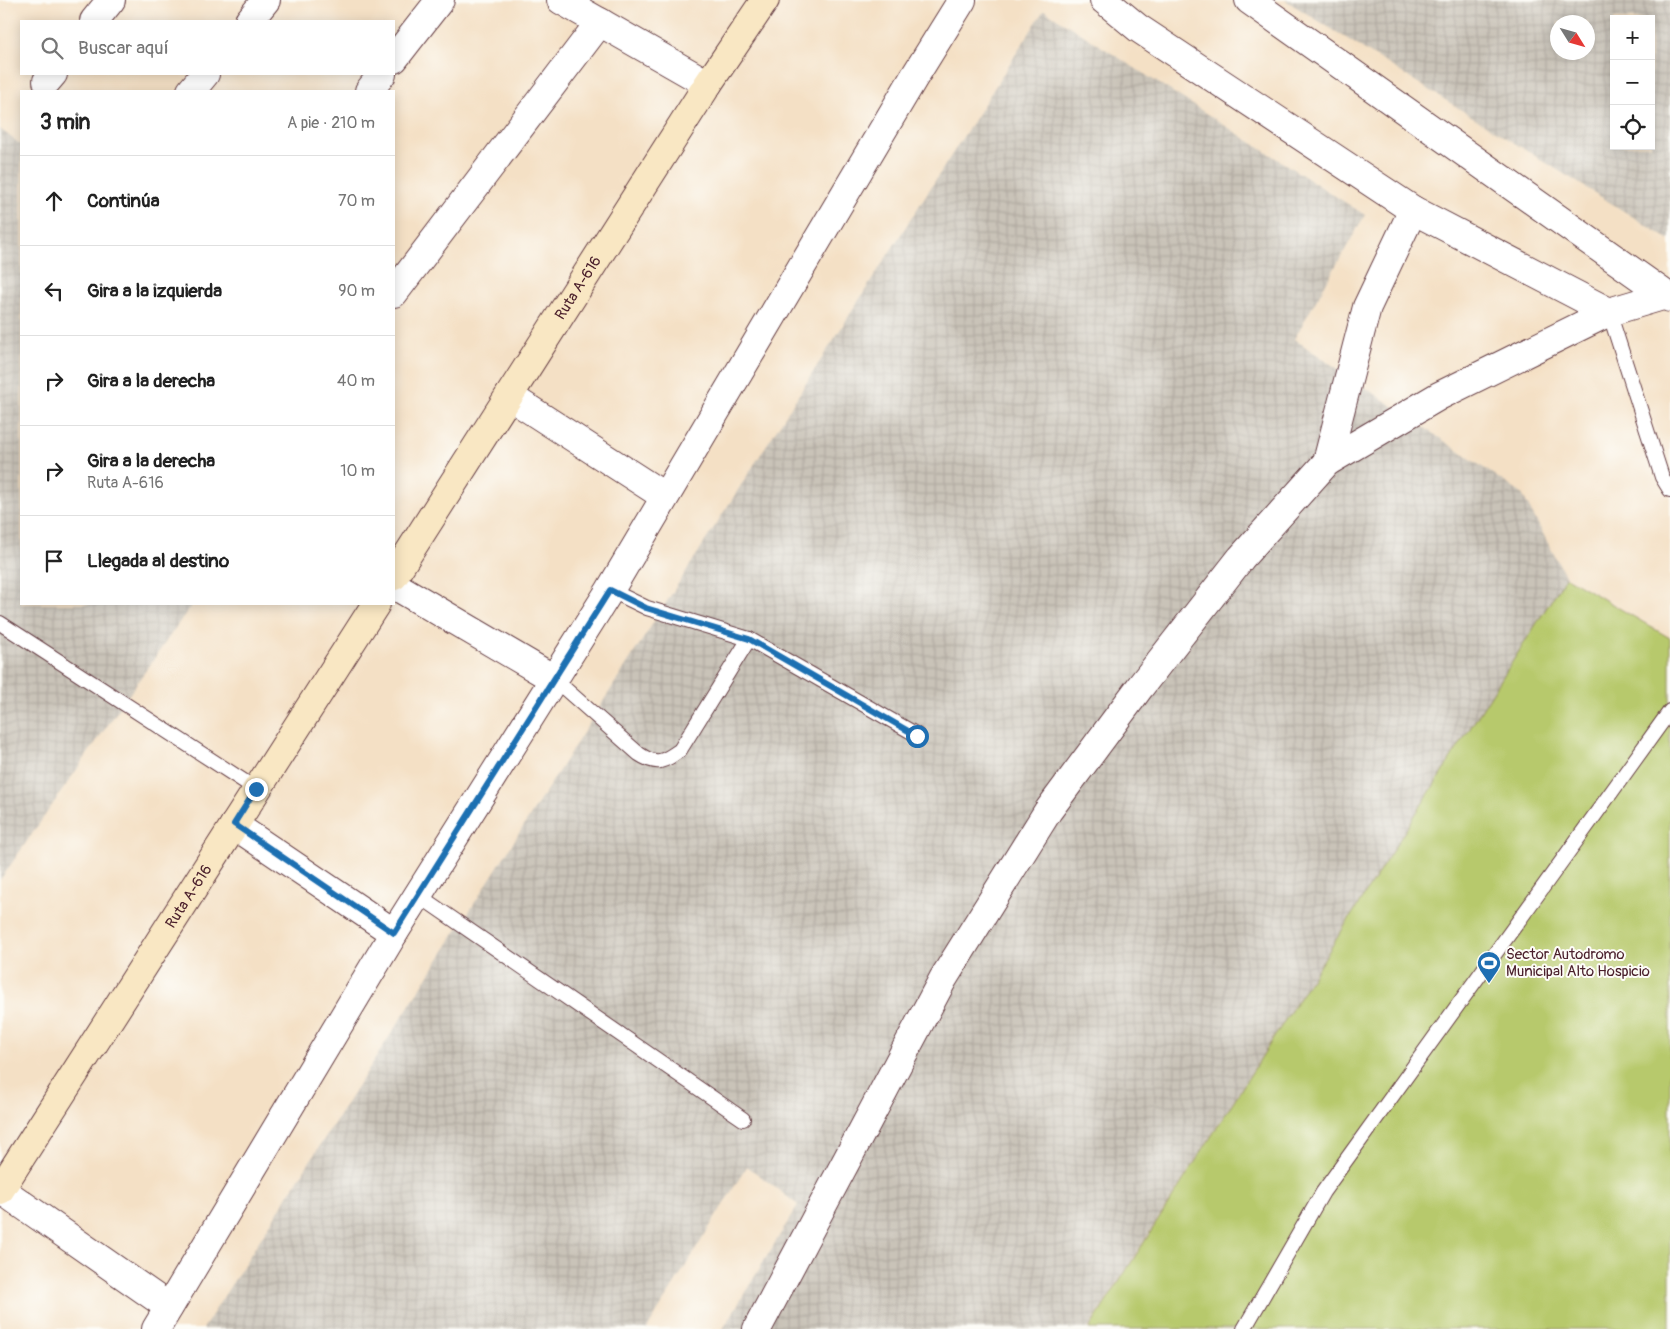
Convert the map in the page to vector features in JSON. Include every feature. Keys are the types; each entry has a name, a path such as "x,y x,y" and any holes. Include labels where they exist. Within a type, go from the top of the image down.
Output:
{"main road":[{"name":"Ruta A-616","path":"395,574 708,84 765,0"},
{"name":"Ruta A-616","path":"0,1189 375,605"}],"street":[{"path":"95,20 111,0"},
{"path":"250,20 266,0"},
{"path":"395,58 440,0"},
{"path":"561,0 708,84"},
{"path":"0,1189 162,1318 418,894 610,590 664,496 962,0"},
{"path":"1104,0 1138,28 1412,210 1609,312"},
{"path":"1249,0 1668,296"},
{"path":"395,292 600,22"},
{"path":"192,90 204,75"},
{"path":"370,90 381,75"},
{"path":"1327,462 1368,307 1412,210"},
{"path":"757,1329 943,979 1048,811 1140,687 1241,558 1327,462 1439,396 1609,312 1668,296"},
{"path":"509,396 664,496"},
{"path":"395,586 554,679"},
{"path":"234,824 394,933"}],"lane":[{"path":"1609,312 1662,476 1670,490"},
{"path":"610,590 646,608 749,639 917,736"},
{"path":"0,623 256,789"},
{"path":"554,679 638,754 649,761 664,761 680,750 749,639"},
{"path":"1244,1329 1323,1192 1670,711"},
{"path":"418,894 743,1119"}],"shaded area":[{"path":"1285,0 1670,0 1670,240"},
{"path":"1044,10 1365,215 1294,339 1522,494 1566,577 1088,1329 723,1329 798,1205 747,1166 647,1329 203,1329"},
{"path":"0,129 20,144 20,605 191,605 0,880"}],"green space":[{"name":"Sector Autodromo Municipal Alto Hospicio","path":"1566,577 1670,638 1670,1329 1089,1329"}],"place":[{"name":"Sector Autodromo Municipal Alto Hospicio","path":"1489,984"}],"route":[{"path":"256,789 234,824 394,933 610,590 646,608 749,639 917,736"}]}
